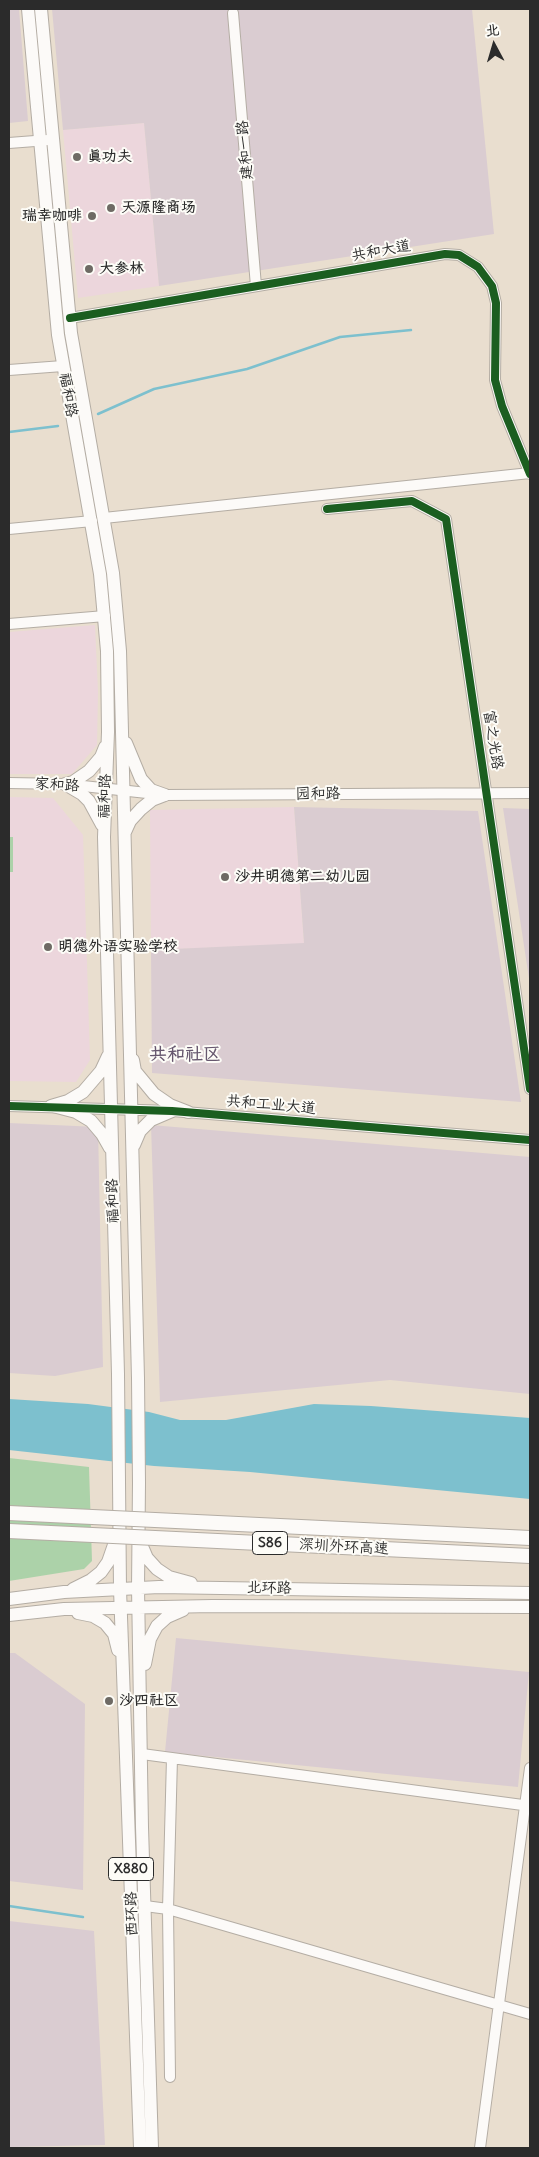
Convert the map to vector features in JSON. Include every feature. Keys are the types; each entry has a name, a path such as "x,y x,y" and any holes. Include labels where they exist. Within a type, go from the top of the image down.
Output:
{"highway":[{"name":"深圳外环高速","path":"9,1513 530,1538"},
{"name":"深圳外环高速","path":"9,1531 530,1556"}],"main road":[{"name":"福和路","path":"28,9 63,366 92,521 104,616 108,692 104,838 118,1379 120,1589"},
{"name":"福和路","path":"41,9 77,375 104,518 118,617 138,1378 138,1608"},
{"path":"122,733 141,779 151,790 166,795"},
{"path":"65,784 82,777 96,765 108,740"},
{"path":"65,784 82,794 92,805 100,818 104,838"},
{"path":"123,837 130,821 141,809 152,800 166,795"},
{"path":"129,1045 135,1071 147,1087 162,1100 188,1112"},
{"path":"51,1106 68,1101 90,1086 101,1071 110,1046"},
{"path":"51,1106 68,1109 91,1121 102,1134 112,1158"},
{"path":"132,1158 137,1138 145,1125 157,1116 172,1111"},
{"path":"64,1592 91,1580 101,1572 108,1562 120,1530"},
{"path":"138,1531 143,1552 157,1569 176,1579 213,1587"},
{"name":"北环路","path":"9,1599 64,1592 138,1588 213,1587 530,1593"},
{"name":"西环路","path":"120,1589 140,2148"},
{"path":"140,1684 150,1639 156,1626 167,1616 192,1606"},
{"name":"北环路","path":"9,1615 64,1609 192,1606 530,1607"},
{"name":"西环路","path":"138,1608 152,2148"},
{"path":"64,1609 93,1616 106,1623 114,1634 124,1669"}],"street":[{"name":"建和一路","path":"234,13 256,286"},
{"path":"9,143 53,139"},
{"name":"共和大道","path":"70,318 445,254 459,255 478,267 492,286 496,303 495,380 502,406 530,474"},
{"path":"9,370 63,366"},
{"path":"104,518 530,474"},
{"name":"富之光路","path":"327,510 412,501 446,518 530,1089"},
{"path":"9,528 92,521"},
{"path":"9,624 104,616"},
{"name":"家和路","path":"9,783 65,784 105,789"},
{"name":"园和路","path":"105,789 166,795 530,793"},
{"name":"共和工业大道","path":"9,1106 188,1112 530,1140"},
{"path":"142,1754 528,1805"},
{"path":"170,2077 168,1909 172,1758"},
{"path":"480,2148 528,1805 530,1768"},
{"path":"145,1906 168,1909 530,2014"}],"shaded area":[{"path":"9,9 19,9 28,121 9,123"},
{"path":"52,9 472,9 494,234 159,286 144,123 63,130"},
{"name":"天源隆商场","path":"144,123 159,286 78,298 63,130"},
{"path":"95,625 98,692 97,745 72,774 9,774 9,632"},
{"name":"明德外语实验学校","path":"9,797 53,798 83,835 90,1060 76,1082 9,1081"},
{"name":"沙井明德第二幼儿园","path":"294,807 304,944 151,950 150,810"},
{"path":"294,807 478,811 521,1102 152,1073 151,950 304,943"},
{"path":"503,808 530,809 530,985"},
{"path":"9,1123 98,1127 103,1367 55,1376 9,1373"},
{"path":"151,1125 530,1157 530,1394 390,1380 160,1402"},
{"path":"176,1638 529,1672 518,1787 165,1752"},
{"path":"9,1653 15,1653 85,1704 83,1890 9,1881"},
{"path":"9,1921 94,1931 105,2145 9,2147"}],"green space":[{"path":"9,837 13,837 13,872 9,872"},
{"path":"9,1458 89,1467 92,1561 84,1569 9,1581"}],"water":[{"path":"9,1399 88,1404 149,1412 180,1420 226,1420 314,1404 371,1406 530,1418 530,1499 250,1472 154,1466 9,1450"}],"waterway":[{"path":"98,414 154,389 247,369 340,337 411,330"},
{"path":"9,432 58,426"},
{"path":"9,1906 83,1917"}],"cycle path":[{"path":"70,318 445,254 459,255 478,267 492,286 496,303 495,380 502,406 530,474"},
{"path":"327,509 412,501 446,519 530,1089"},
{"path":"9,1106 172,1111 530,1140"}],"place":[{"name":"真功夫","path":"77,157"},
{"name":"天源隆商场","path":"111,208"},
{"name":"瑞幸咖啡","path":"92,216"},
{"name":"大参林","path":"89,269"},
{"name":"沙井明德第二幼儿园","path":"225,877"},
{"name":"明德外语实验学校","path":"48,947"},
{"name":"沙四社区","path":"109,1701"}],"district":[{"name":"共和社区","path":"185,1055"}]}
